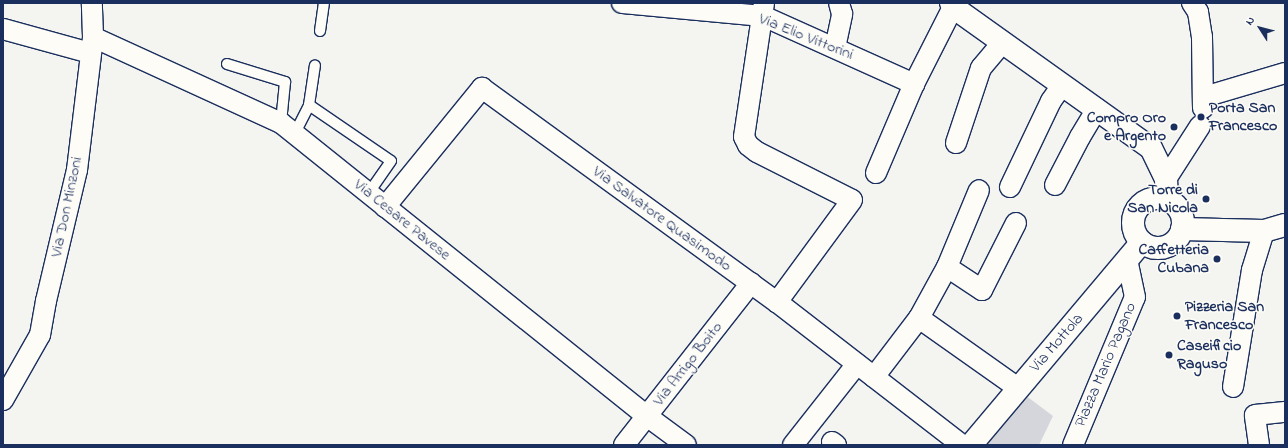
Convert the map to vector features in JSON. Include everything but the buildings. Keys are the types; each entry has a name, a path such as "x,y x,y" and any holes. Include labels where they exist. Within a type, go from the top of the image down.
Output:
{"street":[{"name":"Via Don Minzoni","path":"3,400 40,335 46,301 77,170 92,45 92,3"},
{"path":"835,48 842,14 839,3"},
{"name":"Via Elio Vittorini","path":"630,4 763,10 835,48 914,84"},
{"path":"876,173 914,84 952,5 1151,148 1166,189 1173,203 1182,214 1182,229 1175,241 1163,247 1155,248 1142,242 1135,233 1133,224 1135,211 1144,202 1166,189 1203,110 1202,37 1198,6"},
{"path":"763,10 744,137 748,145 757,152 852,200 777,302"},
{"name":"Via Cesare Pavese","path":"3,28 92,45 288,128 368,194 686,445"},
{"path":"956,143 981,68 1003,42"},
{"path":"1203,110 1285,73"},
{"path":"1010,187 1051,100 1062,85"},
{"name":"Via Salvatore Quasimodo","path":"385,207 482,88 777,302 962,445"},
{"path":"1055,185 1080,137 1097,109"},
{"path":"874,377 919,318 947,267 979,190"},
{"path":"947,267 982,290 1016,223"},
{"path":"1182,229 1264,231 1285,225"},
{"path":"1233,387 1252,270 1264,231"},
{"name":"Via Mottola","path":"971,445 1142,242"},
{"name":"Piazza Mario Pagano","path":"1073,445 1135,297 1127,260"},
{"name":"Via Arrigo Boito","path":"624,445 751,284"},
{"path":"919,318 1018,388"},
{"path":"793,445 857,364"},
{"path":"1259,445 1255,415 1285,412"}],"lane":[{"path":"320,31 324,3"},
{"path":"228,64 286,82 288,128"},
{"path":"288,128 308,105 315,65"},
{"path":"308,105 391,161 368,194"}],"shaded area":[{"path":"1025,395 1053,416 1039,445 984,445"}],"place":[{"name":"Porta San Francesco","path":"1201,117"},
{"name":"Compro Oro e Argento","path":"1174,127"},
{"name":"Torre di San Nicola","path":"1206,199"},
{"name":"Caffetteria Cubana","path":"1217,259"},
{"name":"Pizzeria San Francesco","path":"1177,316"},
{"name":"Caseificio Raguso","path":"1169,355"}]}
